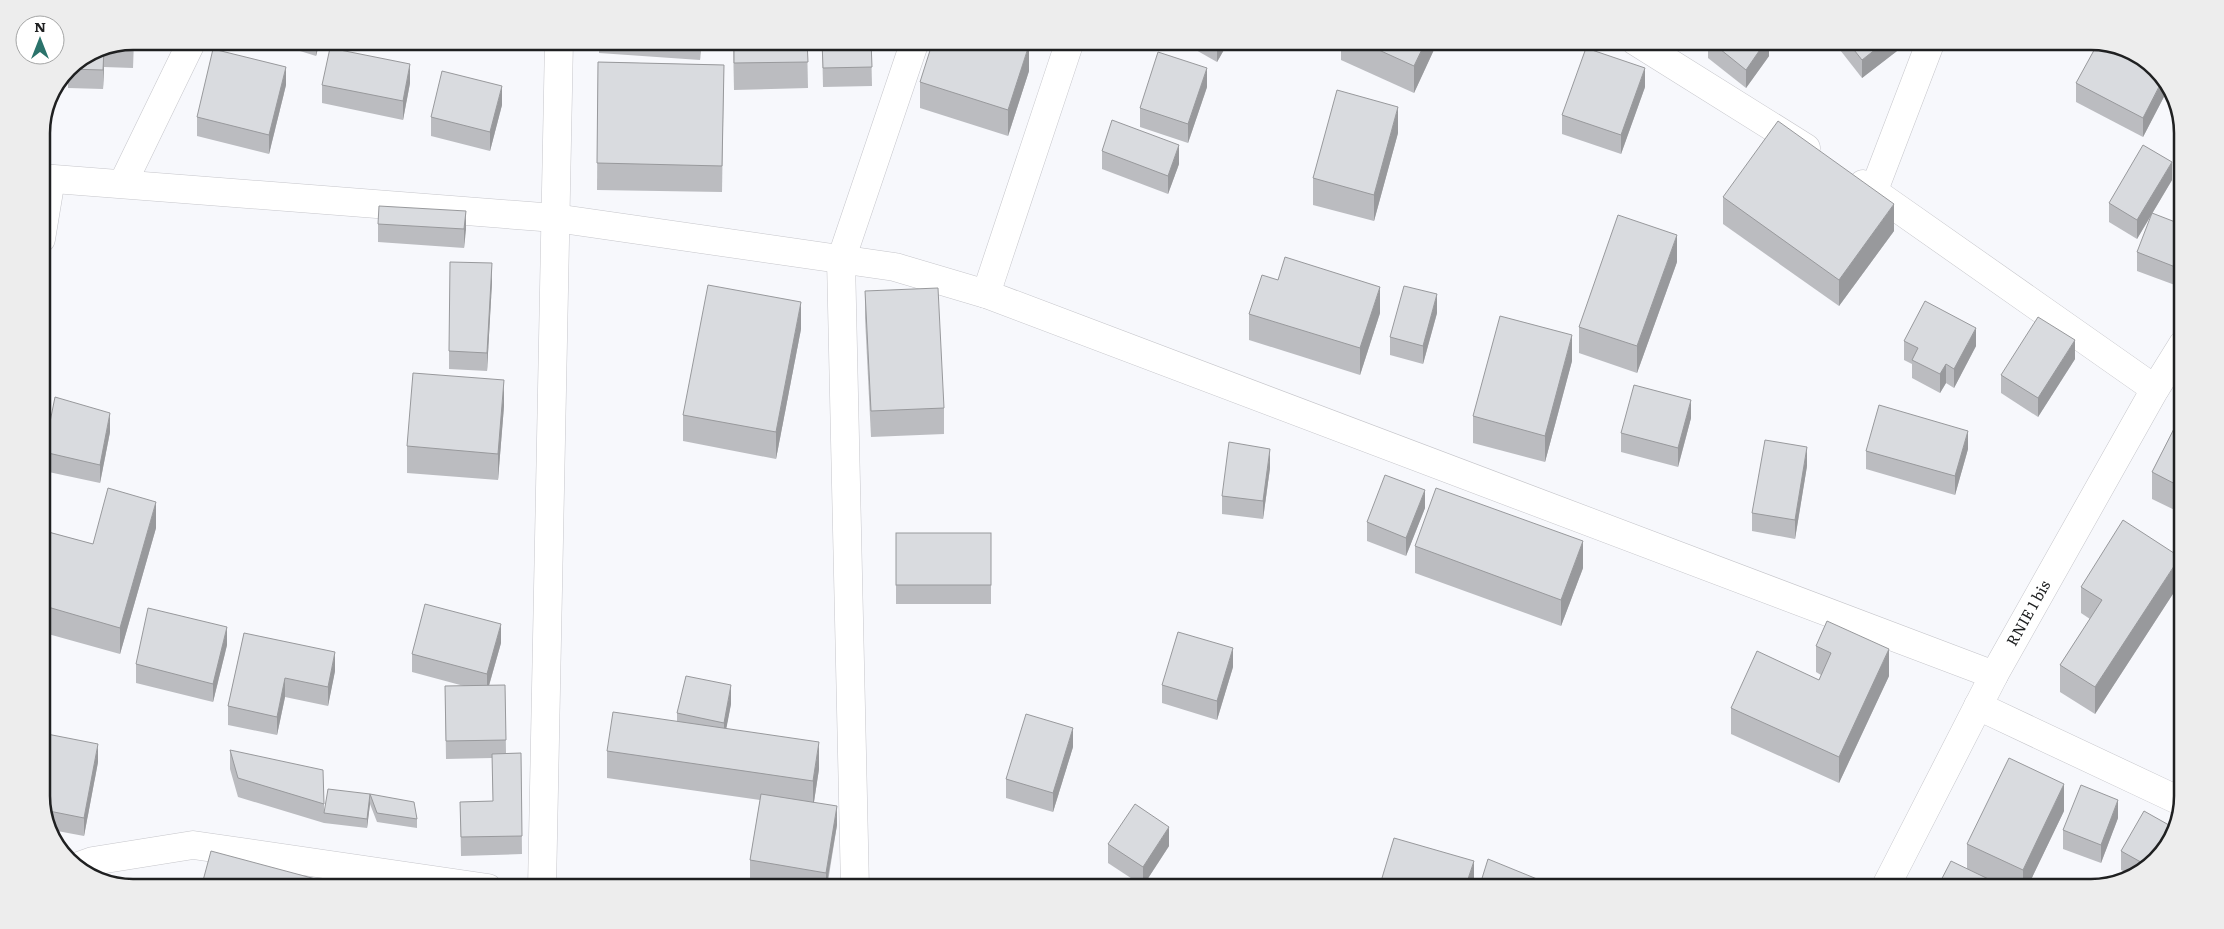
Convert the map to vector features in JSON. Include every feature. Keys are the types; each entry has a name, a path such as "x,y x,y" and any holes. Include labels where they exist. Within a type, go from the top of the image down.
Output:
{"street":[{"path":"123,183 188,50"},
{"path":"542,879 559,50"},
{"path":"856,879 842,260 912,50"},
{"path":"986,294 1067,50"},
{"path":"1649,50 1874,190 2155,389"},
{"path":"1874,190 1928,50"},
{"path":"50,178 556,218 895,267 986,294 1994,675"},
{"name":"RNIE 1 bis","path":"1890,879 1994,675 2174,358"},
{"path":"1978,706 2174,798"},
{"path":"85,864 193,845 426,879"}],"building":[{"path":"213,50 286,67 269,135 197,117"},
{"path":"330,50 340,50 410,64 403,101 322,85"},
{"path":"734,50 807,50 808,62 734,63"},
{"path":"822,50 871,50 872,67 823,68"},
{"path":"930,50 1027,50 1008,110 920,82"},
{"path":"1379,50 1422,50 1414,66"},
{"path":"1585,50 1592,50 1645,68 1621,135 1562,115"},
{"path":"1721,50 1760,50 1746,70"},
{"path":"1854,50 1875,50 1862,60"},
{"path":"2094,50 2123,56 2133,61 2150,74 2160,86 2143,118 2076,83"},
{"path":"1158,52 1207,68 1188,124 1140,108"},
{"path":"104,55 103,70 80,69"},
{"path":"598,62 724,65 722,166 597,163"},
{"path":"442,71 502,86 490,132 431,117"},
{"path":"1337,90 1398,107 1374,195 1313,178"},
{"path":"1112,120 1179,145 1168,176 1102,151"},
{"path":"1778,121 1894,204 1839,280 1723,197"},
{"path":"2143,145 2172,162 2137,220 2109,203"},
{"path":"379,206 466,211 464,229 378,224"},
{"path":"2152,213 2174,222 2174,266 2137,252"},
{"path":"1618,215 1677,235 1637,346 1579,327"},
{"path":"1285,257 1380,287 1360,348 1249,314 1262,275 1278,280"},
{"path":"450,262 492,263 487,353 449,351"},
{"path":"708,285 801,302 776,432 683,415"},
{"path":"1404,286 1437,294 1423,346 1390,337"},
{"path":"938,288 944,408 871,411 865,291"},
{"path":"1925,301 1976,328 1954,369 1946,364 1940,374 1912,360 1918,348 1904,341"},
{"path":"1500,316 1572,335 1545,436 1473,416"},
{"path":"2038,317 2075,340 2038,398 2001,375"},
{"path":"413,373 504,380 498,454 407,446"},
{"path":"1634,385 1691,400 1678,448 1621,433"},
{"path":"55,397 110,413 100,465 50,453 50,422"},
{"path":"1879,405 1968,431 1955,476 1866,451"},
{"path":"2174,429 2174,483 2152,472"},
{"path":"1765,440 1807,447 1795,520 1752,513"},
{"path":"1229,442 1270,449 1263,501 1222,496"},
{"path":"1385,475 1425,490 1406,538 1367,522"},
{"path":"108,488 156,502 120,628 50,608 50,532 93,544"},
{"path":"1436,488 1583,541 1561,600 1415,546"},
{"path":"2123,520 2174,553 2174,566 2095,687 2060,665 2102,600 2081,587"},
{"path":"896,533 991,533 991,585 896,585"},
{"path":"425,604 501,624 487,674 412,654"},
{"path":"148,608 227,627 213,684 136,664"},
{"path":"1827,621 1889,649 1839,757 1731,708 1757,651 1819,680 1831,653 1816,646"},
{"path":"1178,632 1233,648 1217,701 1162,685"},
{"path":"244,633 335,652 328,687 285,678 277,717 228,706"},
{"path":"686,676 731,685 724,723 677,713"},
{"path":"505,685 506,740 446,741 445,686"},
{"path":"613,712 819,742 813,781 607,751"},
{"path":"1026,714 1073,728 1053,793 1006,779"},
{"path":"50,735 98,744 84,818 52,812 50,802"},
{"path":"230,750 323,770 324,804 238,778"},
{"path":"521,753 522,836 461,837 460,802 493,801 492,754"},
{"path":"2009,758 2064,784 2023,870 1967,844"},
{"path":"2081,785 2118,800 2101,845 2063,830"},
{"path":"328,789 370,794 367,819 324,813"},
{"path":"370,794 414,802 417,819 377,813"},
{"path":"761,794 837,806 826,873 750,860"},
{"path":"1135,804 1169,827 1143,867 1108,844"},
{"path":"2144,811 2169,825 2163,838 2141,862 2121,851"},
{"path":"1394,838 1474,861 1468,879 1382,879"},
{"path":"211,851 316,879 203,879"},
{"path":"1488,859 1537,879 1482,879"},
{"path":"1951,861 1988,879 1942,879"}]}
